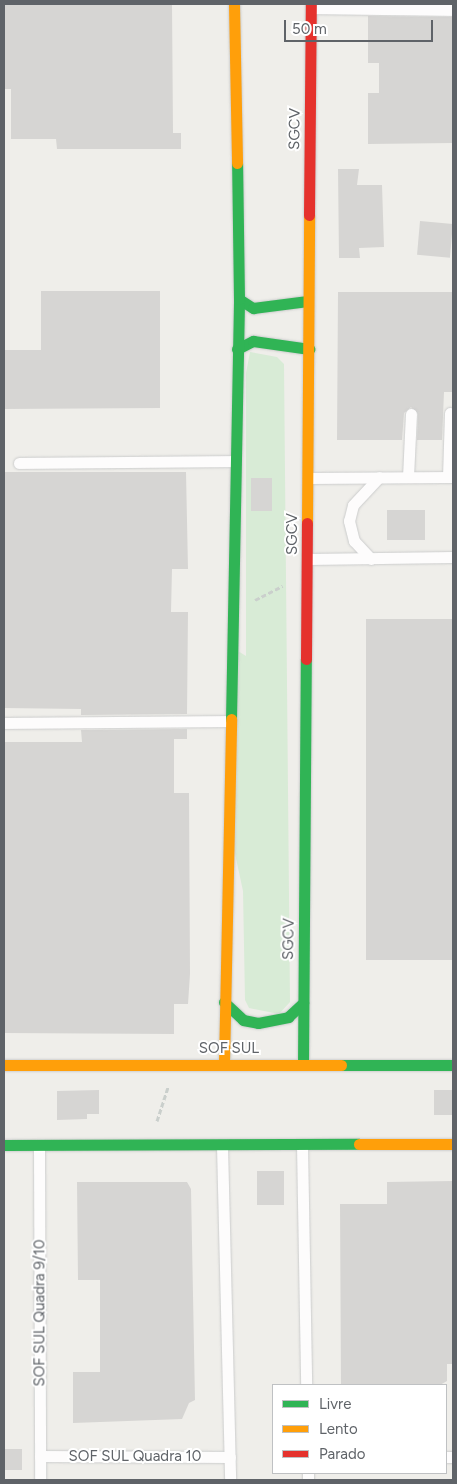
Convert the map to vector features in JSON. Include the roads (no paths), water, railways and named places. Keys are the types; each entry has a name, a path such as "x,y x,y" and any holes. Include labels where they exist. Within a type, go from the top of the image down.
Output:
{"street":[{"path":"224,1063 224,1002 230,848 229,721 239,299 234,4"},
{"name":"SGCV","path":"303,1065 311,6"},
{"path":"239,299 253,308 308,300"},
{"path":"237,348 253,342 309,349"},
{"path":"224,1002 243,1020 258,1023 288,1017 303,1004"},
{"name":"SOF SUL","path":"4,1065 224,1063 453,1065"},
{"path":"4,1145 453,1144"}],"lane":[{"path":"311,6 453,10"},
{"path":"307,478 451,477 450,413"},
{"path":"408,477 410,414"},
{"path":"19,463 235,461"},
{"path":"371,559 354,541 349,521 354,505 379,477"},
{"path":"308,559 453,557"},
{"path":"4,723 229,721"},
{"path":"302,1144 306,1384"},
{"name":"SOF SUL Quadra 9/10","path":"39,1146 40,1480"},
{"path":"222,1146 230,1480"},
{"name":"SOF SUL Quadra 10","path":"40,1456 230,1457"}]}
